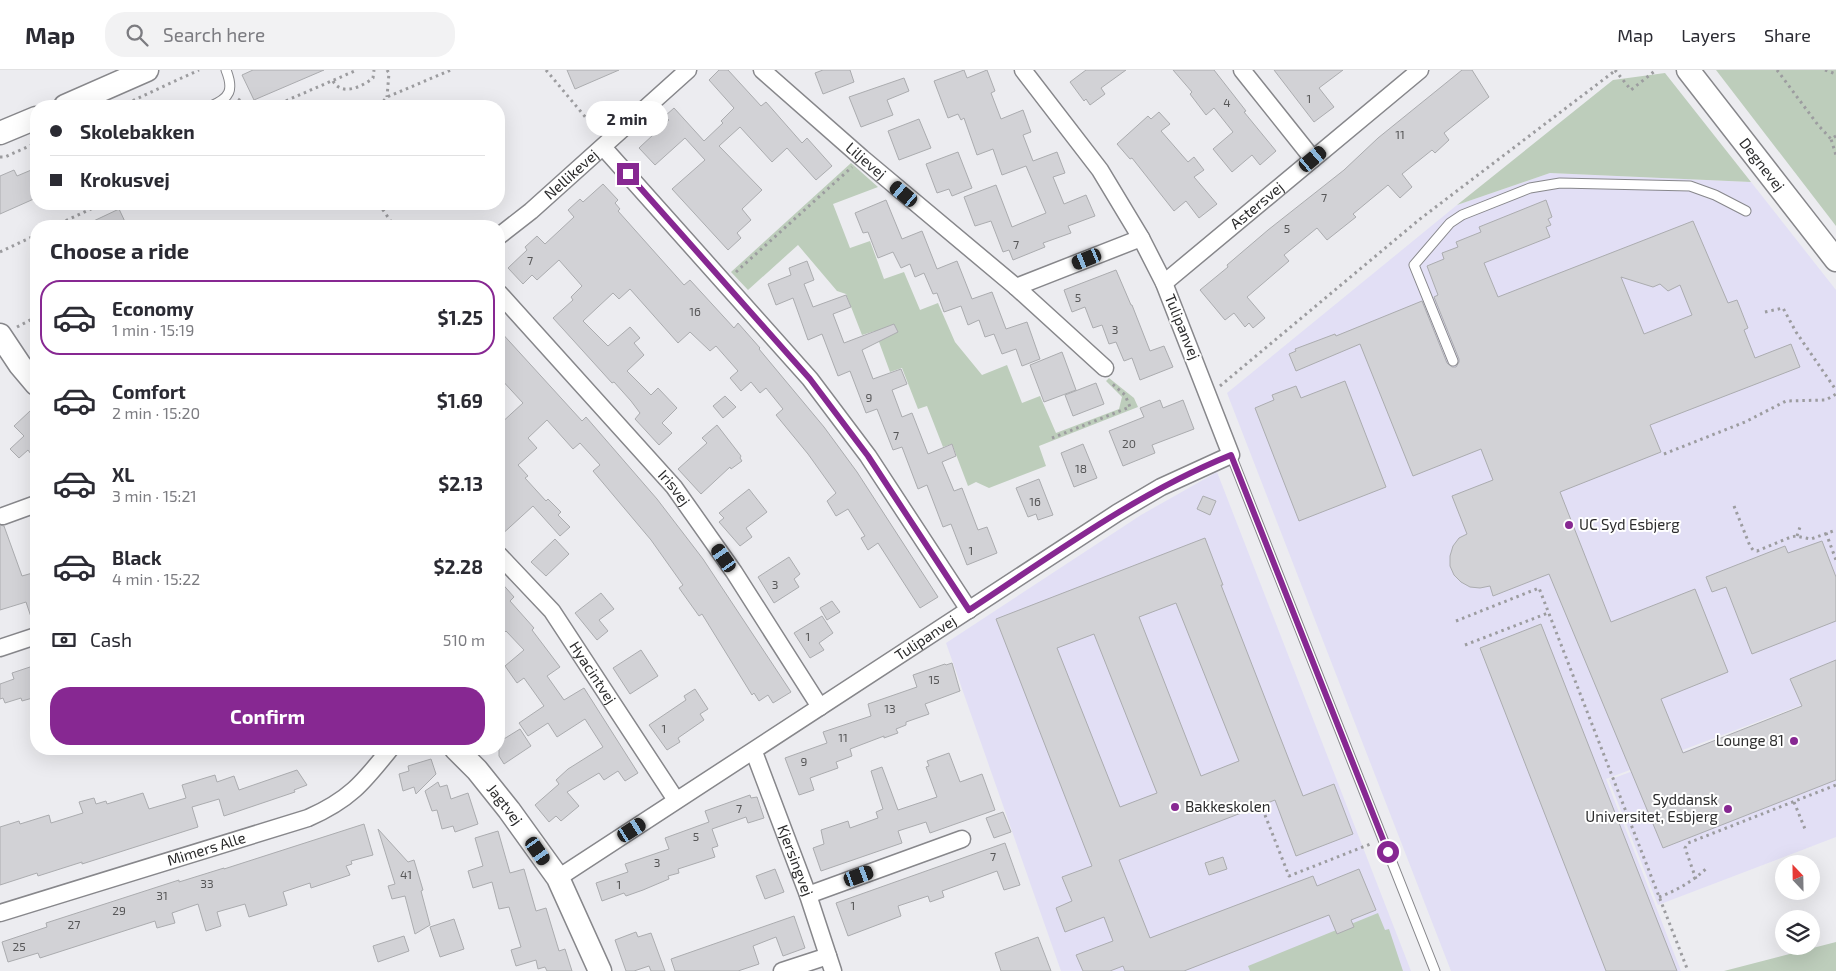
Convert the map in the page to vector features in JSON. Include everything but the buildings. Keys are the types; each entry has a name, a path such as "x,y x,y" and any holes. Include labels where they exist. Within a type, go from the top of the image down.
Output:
{"street":[{"path":"88,100 147,70"},
{"name":"Nellikevej","path":"505,231 604,147 688,70"},
{"name":"Liljevej","path":"762,70 862,158 1016,287 1105,368"},
{"name":"Tulipanvej","path":"558,878 1126,508 1161,487 1231,455 1208,391 1164,283 1141,238 1100,170 1023,70"},
{"path":"1242,70 1313,159"},
{"name":"Astersvej","path":"1164,283 1420,70"},
{"name":"Degnevej","path":"1688,70 1836,260"},
{"path":"0,133 30,120"},
{"path":"604,147 810,379 862,448 969,610"},
{"path":"1016,287 1141,238"},
{"name":"Irisvej","path":"505,300 674,487 734,572 820,707"},
{"path":"0,335 30,377"},
{"path":"3,516 30,506"},
{"name":"Hyacintvej","path":"505,562 552,612 676,800"},
{"path":"0,648 30,638"},
{"name":"Kjersingvej","path":"754,752 808,895 831,964"},
{"name":"Mimers Alle","path":"0,914 308,818 328,809 351,794 385,755"},
{"name":"Jagtvej","path":"462,755 478,770 558,878 600,971"},
{"path":"808,895 962,840"},
{"path":"782,971 831,964"}],"lane":[{"path":"223,100 228,94 230,82 226,70"},
{"path":"1453,361 1414,266 1450,223 1462,215 1530,188 1560,183 1690,186 1714,195 1746,211"},
{"path":"1231,455 1435,971"}],"path":[{"path":"134,100 199,70"},
{"path":"288,100 357,70"},
{"path":"332,81 335,85 347,90 363,86 373,78 374,70"},
{"path":"387,70 389,73 387,98"},
{"path":"385,100 451,70"},
{"path":"546,70 597,130 604,147"},
{"path":"1208,391 1221,385 1420,219 1615,70 1632,90 1656,70"},
{"path":"1777,70 1818,125 1831,139 1836,156"},
{"path":"1825,70 1836,74"},
{"path":"1831,139 1836,136"},
{"path":"0,157 5,157 30,146"},
{"path":"724,283 862,158"},
{"path":"67,220 89,210"},
{"path":"0,252 30,238"},
{"path":"1765,312 1783,308 1796,332 1836,390"},
{"path":"1052,438 1130,408 1125,395 1104,377 1105,368"},
{"path":"1664,454 1745,422 1786,401 1826,400 1836,394"},
{"path":"1734,506 1753,550 1761,551 1796,536 1811,539 1836,530"},
{"path":"1796,536 1800,527"},
{"path":"1826,534 1836,560"},
{"path":"1456,621 1539,588 1688,971"},
{"path":"1465,645 1548,612"},
{"path":"1696,879 1685,848 1688,843 1836,785"},
{"path":"1794,802 1805,829"},
{"path":"1265,815 1289,876 1383,839"},
{"path":"1659,897 1677,891 1696,879 1708,867"}],"shaded area":[{"path":"1550,173 1751,182 1836,290 1836,692 1606,779 1681,971 1451,971 1227,393 1457,205"},
{"name":"Bakkeskolen","path":"1217,472 1411,971 1061,971 946,643 1141,515"},
{"name":"Syddansk Universitet, Esbjerg","path":"1836,694 1836,837 1789,855 1775,855 1775,860 1658,905 1609,780"}],"green space":[{"path":"1716,70 1836,70 1836,226"},
{"path":"1665,73 1751,182 1550,173 1457,205 1613,80"},
{"path":"851,163 878,187 833,204 850,248 870,241 884,279 904,272 920,310 938,303 955,342 982,375 1007,365 1022,403 1040,396 1056,433 1119,409 1122,397 1106,381 1109,378 1134,398 1138,407 1039,446 1046,466 989,488 976,482 968,486 952,444 943,447 927,406 918,409 902,368 890,372 875,331 862,335 846,294 837,291 798,245 748,290 731,272"},
{"path":"1378,913 1385,930 1389,929 1403,971 1250,971 1248,966"},
{"path":"1836,942 1836,971 1724,971 1786,955 1820,955 1820,946"}],"place":[{"name":"UC Syd Esbjerg","path":"1569,525"},
{"name":"Lounge 81","path":"1794,741"},
{"name":"Bakkeskolen","path":"1175,807"},
{"name":"Syddansk Universitet, Esbjerg","path":"1728,809"}],"route":[{"path":"628,174 810,379 868,456 969,610 1090,530 1161,487 1231,455 1388,852"}]}
